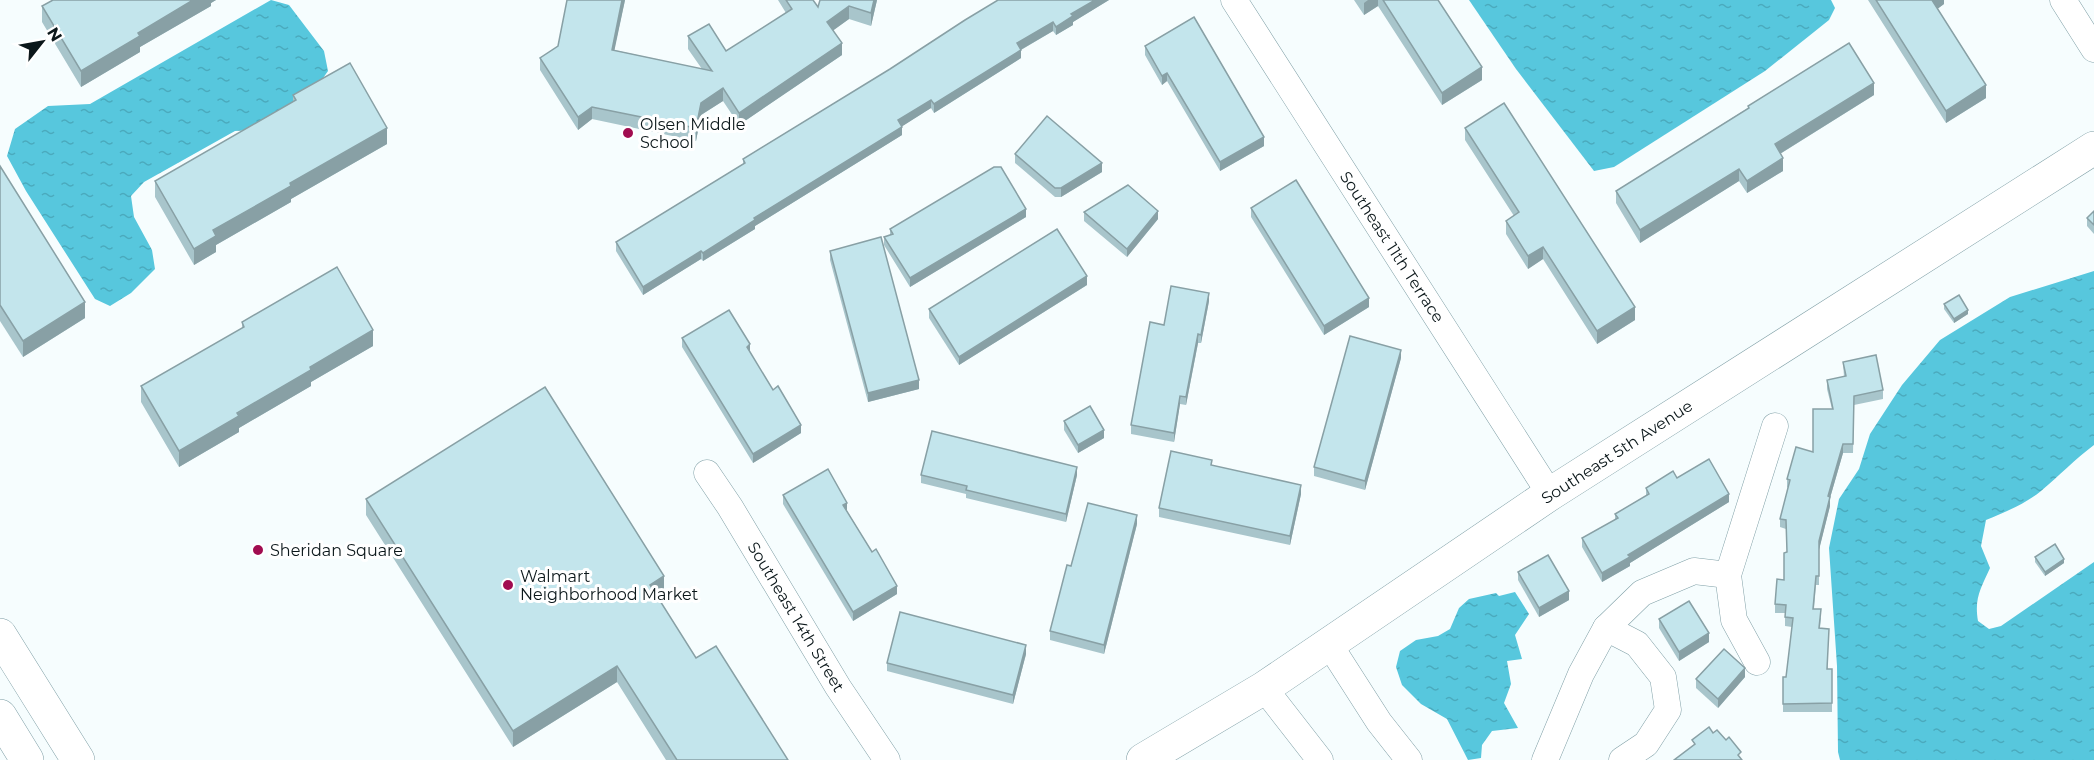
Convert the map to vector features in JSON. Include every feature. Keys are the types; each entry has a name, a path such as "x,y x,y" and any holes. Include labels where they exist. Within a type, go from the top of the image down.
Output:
{"street":[{"name":"Southeast 11th Terrace","path":"1234,0 1550,494"},
{"path":"2062,0 2094,49"},
{"name":"Southeast 5th Avenue","path":"1143,760 1264,688 1550,494 2094,148"},
{"path":"1756,662 1734,620 1728,575 1774,426"},
{"name":"Southeast 14th Street","path":"707,473 730,507 838,687 887,760"},
{"path":"1545,760 1581,674 1606,628 1642,593 1694,571 1728,575"},
{"path":"1606,628 1637,644 1663,677 1668,710 1646,744 1623,760"},
{"path":"1,638 78,760"},
{"path":"1329,644 1379,722 1409,760"},
{"path":"0,675 53,760"},
{"path":"1264,688 1320,760"},
{"path":"0,716 27,760"}],"water":[{"path":"271,0 289,5 324,51 328,71 316,88 250,130 235,131 144,182 131,196 134,217 152,250 155,269 131,293 110,306 95,299 26,191 7,156 15,129 48,106 90,104"},
{"path":"1469,0 1831,0 1835,8 1829,20 1765,71 1614,167 1594,171 1516,69"},
{"path":"2094,271 2094,445 2035,496 1986,520 1981,546 1990,568 1979,593 1977,606 1978,621 1989,629 2001,626 2094,562 2094,760 1840,760 1837,666 1829,548 1839,499 1859,469 1870,434 1902,385 1940,340 2010,297"},
{"path":"1515,592 1529,614 1515,635 1522,659 1507,661 1511,684 1504,703 1518,728 1492,731 1482,745 1481,758 1468,760 1447,719 1421,704 1402,685 1396,667 1400,651 1416,640 1438,636 1450,629 1459,608 1469,599 1496,593 1499,596"}],"building":[{"path":"53,0 193,0 138,33 140,36 81,71 42,6"},
{"path":"567,0 622,0 612,50 712,71 688,36 709,24 726,51 792,9 786,0 813,0 818,7 820,0 874,0 871,13 849,6 827,22 842,43 739,113 723,88 701,103 696,128 592,107 578,117 540,58 558,46"},
{"path":"998,0 1095,0 1071,14 1073,16 1056,27 1053,22 1017,43 1021,50 934,104 931,100 898,120 902,127 754,218 755,220 703,253 701,251 643,287 616,242 745,163 743,159"},
{"path":"1383,0 1438,0 1482,67 1442,93"},
{"path":"1876,0 1932,0 1986,85 1946,111"},
{"path":"1194,17 1264,137 1220,162 1167,73 1162,76 1145,46"},
{"path":"1849,43 1874,83 1775,144 1783,158 1747,181 1739,169 1640,230 1616,191"},
{"path":"350,63 387,128 213,230 216,236 194,249 155,181 296,100 293,95"},
{"path":"1504,103 1635,307 1597,331 1543,247 1528,256 1506,221 1519,212 1465,128"},
{"path":"1047,116 1102,163 1061,188 1055,188 1015,154"},
{"path":"0,166 85,302 23,341 0,305"},
{"path":"994,167 1001,167 1026,209 910,278 884,237 893,234 890,229"},
{"path":"1296,180 1369,298 1324,326 1251,208"},
{"path":"1128,185 1158,211 1127,249 1084,212"},
{"path":"2094,211 2094,225 2087,218"},
{"path":"1057,229 1087,276 959,357 929,309"},
{"path":"881,237 919,380 868,393 830,251"},
{"path":"337,267 373,330 310,367 311,370 237,413 239,416 179,451 141,386 244,327 242,322"},
{"path":"1171,286 1209,293 1201,335 1198,334 1186,397 1180,396 1174,433 1131,425 1150,322 1164,325"},
{"path":"1959,295 1968,310 1954,319 1944,304"},
{"path":"729,310 750,344 747,347 773,390 778,386 801,425 753,454 682,338"},
{"path":"1350,336 1401,350 1365,481 1314,467"},
{"path":"1876,355 1883,390 1854,396 1853,444 1843,444 1828,496 1830,497 1819,541 1819,576 1816,576 1813,609 1821,609 1819,628 1829,629 1827,669 1832,669 1832,703 1783,704 1783,677 1786,677 1793,618 1785,617 1786,605 1775,604 1777,579 1784,580 1784,553 1787,552 1786,520 1780,519 1790,480 1787,479 1796,447 1813,452 1813,409 1833,409 1827,380 1846,376 1843,362"},
{"path":"545,387 664,576 650,585 696,658 716,646 788,760 677,760 617,666 513,731 366,499"},
{"path":"1090,406 1104,430 1078,445 1064,421"},
{"path":"932,431 1077,467 1066,514 966,490 967,486 921,475"},
{"path":"1171,451 1212,460 1211,465 1301,485 1290,536 1159,508"},
{"path":"1709,459 1729,494 1602,573 1582,538 1618,518 1615,514 1649,494 1646,488 1673,471 1677,478"},
{"path":"828,469 847,503 843,505 872,552 876,549 897,586 853,612 783,495"},
{"path":"1088,503 1137,515 1104,645 1050,631 1067,565 1071,566"},
{"path":"2055,544 2064,559 2045,572 2035,557"},
{"path":"1548,555 1569,591 1539,608 1518,572"},
{"path":"1689,601 1709,633 1679,652 1659,619"},
{"path":"900,612 1026,645 1013,695 887,663"},
{"path":"1724,649 1745,668 1718,699 1696,679"},
{"path":"1709,727 1713,733 1717,730 1726,740 1729,737 1741,752 1738,755 1742,760 1674,760 1695,744 1692,740"}],"place":[{"name":"Olsen Middle School","path":"628,133"},
{"name":"Sheridan Square","path":"258,550"},
{"name":"Walmart Neighborhood Market","path":"508,585"}]}
